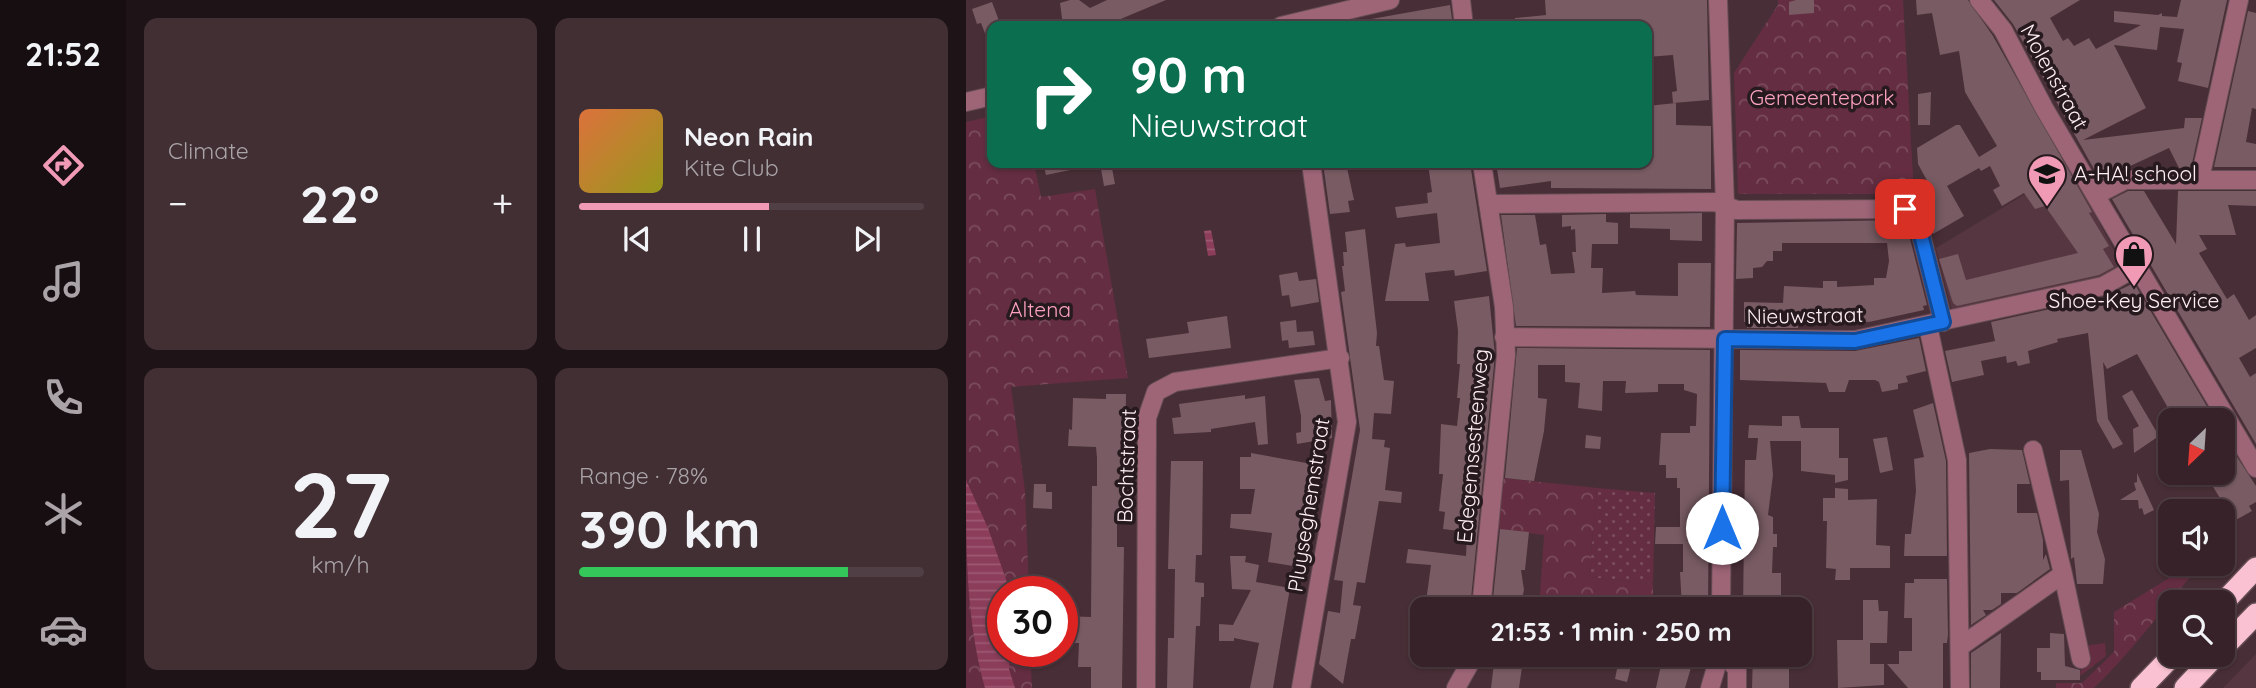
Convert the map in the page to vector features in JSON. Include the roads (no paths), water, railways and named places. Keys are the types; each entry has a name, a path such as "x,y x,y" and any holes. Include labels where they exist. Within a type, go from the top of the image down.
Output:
{"highway":[{"path":"2235,590 2256,568"},
{"path":"2235,636 2256,614"},
{"path":"2141,688 2161,667"},
{"path":"2185,688 2205,667"}],"street":[{"path":"1306,21 1388,0"},
{"path":"1461,0 1463,21"},
{"path":"1718,0 1725,205 1721,597"},
{"name":"Molenstraat","path":"1979,0 2003,30 2256,468"},
{"path":"2200,179 2239,0"},
{"path":"966,102 987,97"},
{"name":"Pluyseghemstraat","path":"1301,688 1346,438 1347,410 1312,168"},
{"name":"Edegemsesteenweg","path":"1482,597 1505,364 1504,307 1483,168"},
{"path":"2096,195 2125,180 2256,180"},
{"path":"1488,204 1715,202 1737,210 1911,211 1916,215 1957,460 1960,688"},
{"name":"Nieuwstraat","path":"1504,337 1855,341 2103,286 2139,266"},
{"name":"Bochtstraat","path":"1146,688 1147,418 1156,392 1175,382 1340,358"},
{"path":"2033,450 2081,659"},
{"path":"1961,646 2063,574"},
{"path":"1456,688 1468,667"},
{"path":"1710,688 1717,667"},
{"path":"1735,667 1737,688"}],"place":[{"name":"A-HA! school","path":"2047,208"},
{"name":"Shoe-Key Service","path":"2134,288"}],"park label":[{"name":"Gemeentepark","path":"1822,98"},
{"name":"Altena","path":"1040,310"}]}
